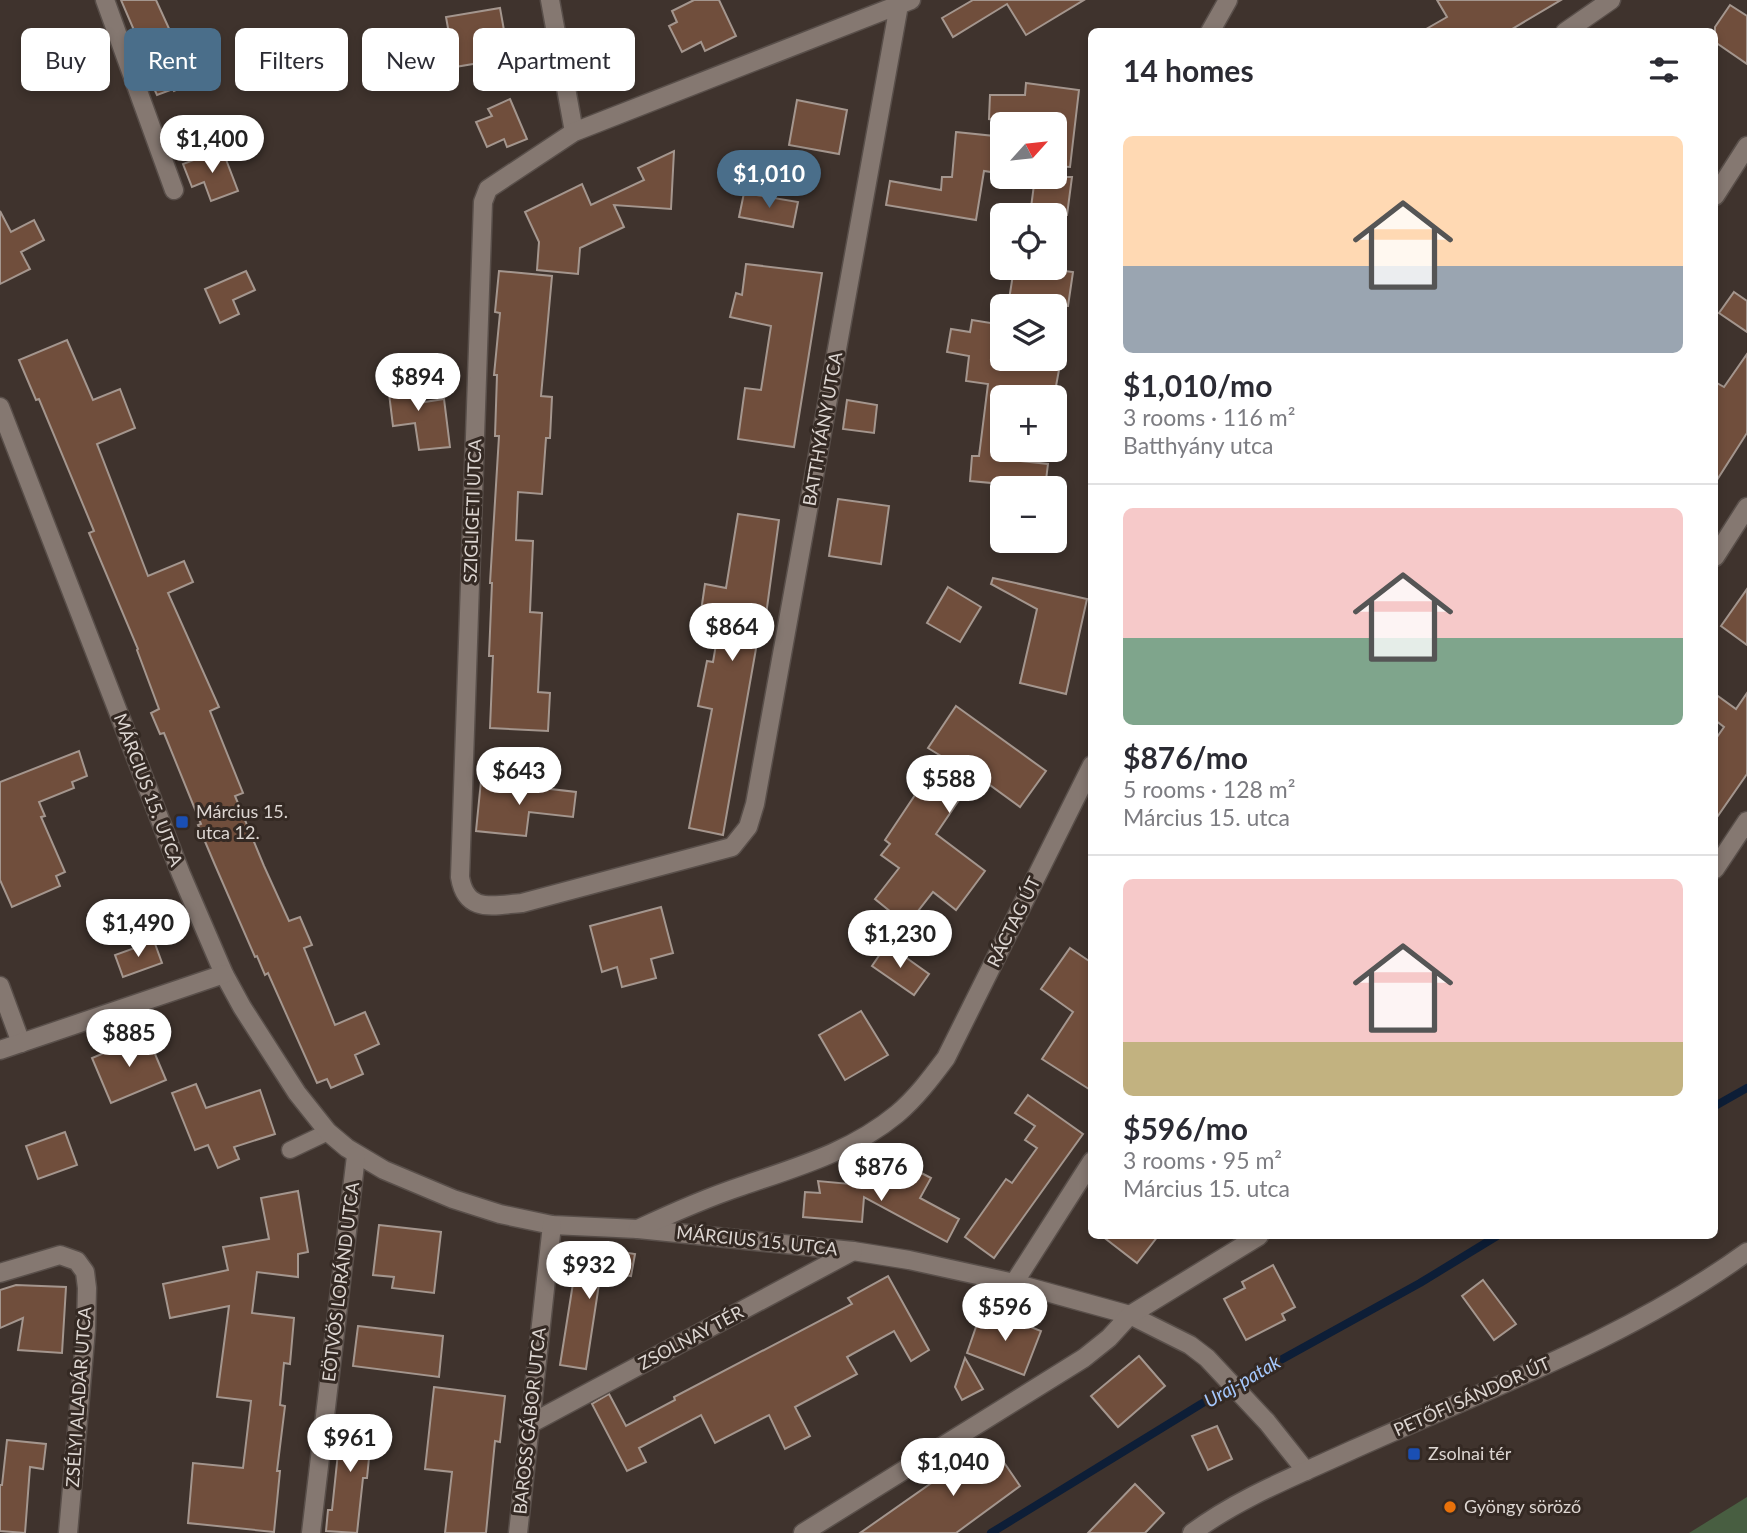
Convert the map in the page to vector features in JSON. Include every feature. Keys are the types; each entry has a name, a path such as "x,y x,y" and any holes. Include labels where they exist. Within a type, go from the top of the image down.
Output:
{"street":[{"path":"104,0 174,190"},
{"path":"550,0 574,132"},
{"path":"1212,28 1228,0"},
{"path":"1571,28 1611,0"},
{"name":"SZIGLIGETI UTCA","path":"487,906 472,902 463,892 460,877 482,202 488,189 574,132 905,3"},
{"name":"BATTHYÁNY UTCA","path":"487,906 522,903 732,847 748,827 755,804 905,3"},
{"path":"1718,191 1747,146"},
{"name":"MÁRCIUS 15. UTCA","path":"0,407 176,862 223,974 297,1093 328,1132 356,1156 453,1199 500,1214 552,1225 638,1229 853,1251 1014,1283 1130,1315 1189,1345 1223,1373 1306,1471"},
{"path":"1718,552 1747,507"},
{"name":"RÁCTAG ÚT","path":"638,1229 689,1206 831,1155 897,1114 922,1090 947,1058 1088,773"},
{"path":"1718,864 1747,821"},
{"path":"0,1050 223,974"},
{"path":"0,986 21,1043"},
{"name":"EÖTVÖS LORÁND UTCA","path":"311,1533 356,1156"},
{"path":"1014,1283 1088,1167"},
{"name":"BAROSS GÁBOR UTCA","path":"518,1533 552,1225"},
{"path":"803,1533 1084,1358 1109,1338 1130,1315 1254,1239"},
{"name":"ZSOLNAY TÉR","path":"528,1425 853,1251"},
{"name":"PETŐFI SÁNDOR ÚT","path":"1192,1533 1259,1493 1580,1350 1652,1314 1747,1252"},
{"name":"ZSÉLYI ALADÁR UTCA","path":"0,1273 60,1255 76,1261 85,1272 86,1329 68,1533"},
{"path":"828,1533 850,1504"}],"lane":[{"path":"290,1150 328,1132"}],"green space":[{"path":"1747,1497 1747,1533 1689,1533"}],"building":[{"path":"121,0 156,0 169,28 133,28"},
{"path":"694,0 719,0 736,36 705,51 701,42 682,52 669,26 677,22 672,11"},
{"path":"973,0 1084,0 1026,35 1007,4 953,37 942,18"},
{"path":"1437,0 1561,0 1514,28 1428,28 1447,17"},
{"path":"1730,5 1747,16 1747,64 1718,44 1718,28 1715,27"},
{"path":"500,8 504,28 473,28 473,64 459,66 459,28 448,28 446,17"},
{"path":"1026,83 1079,90 1070,167 1068,112 990,112 989,119 990,95 1025,95"},
{"path":"510,99 527,139 507,147 504,139 487,147 476,122 492,116 488,109"},
{"path":"797,100 847,110 839,154 789,145"},
{"path":"956,132 990,136 990,172 984,171 976,220 886,205 890,181 941,190 942,177 952,177"},
{"path":"222,149 238,191 211,201 204,182 192,187 183,164"},
{"path":"674,151 671,209 614,205 624,227 580,248 578,274 537,270 539,242 525,212 582,184 591,205 644,180 638,168"},
{"path":"1068,177 1072,177 1067,215 1067,203 1032,203 1033,189 1068,189"},
{"path":"744,193 798,202 793,227 739,217"},
{"path":"0,211 11,232 34,220 44,240 21,252 30,269 0,284"},
{"path":"746,264 822,273 794,447 738,439 745,388 761,390 771,326 730,317 736,293 742,295"},
{"path":"246,271 255,290 233,300 239,314 220,323 205,289"},
{"path":"499,271 552,276 541,396 552,397 550,438 546,438 542,494 518,492 516,540 533,541 530,612 542,613 538,692 550,693 548,731 490,728 493,656 489,656 490,583 499,436 495,436 497,375 494,375 500,313 495,312"},
{"path":"1067,271 1073,272 1068,306 1067,294 1010,294 1012,280 1067,280"},
{"path":"1734,292 1747,301 1747,332 1719,313"},
{"path":"972,320 990,323 990,371 1059,371 1056,385 990,385 990,462 1048,464 1046,476 990,476 990,483 970,481 972,456 979,456 988,384 966,381 969,356 947,352 951,329 970,332"},
{"path":"67,340 93,400 120,389 135,428 97,444 148,576 184,561 193,582 168,593 219,707 210,711 243,793 235,796 264,866 289,921 300,917 312,945 304,948 335,1025 365,1012 379,1044 355,1055 363,1074 331,1088 327,1079 317,1083 268,973 265,975 257,956 255,957 215,865 164,733 160,734 151,713 159,709 138,649 89,533 94,531 39,399 36,400 19,360"},
{"path":"1747,354 1747,433 1718,478 1718,384 1724,387"},
{"path":"415,374 418,403 444,399 450,447 419,450 415,423 393,426 387,377"},
{"path":"847,400 877,405 874,433 843,429"},
{"path":"838,499 889,506 881,564 829,556"},
{"path":"738,514 779,520 762,644 757,643 723,835 689,828 712,709 698,706 707,661 713,662 720,621 700,618 705,584 726,588"},
{"path":"993,578 1087,599 1066,694 1020,683 1037,609 991,584"},
{"path":"948,587 981,607 960,642 927,623"},
{"path":"1747,589 1747,645 1721,626"},
{"path":"1747,693 1747,774 1718,816 1718,736 1724,727 1718,722 1718,696 1736,709"},
{"path":"956,706 1046,771 1020,807 976,775 936,834 985,871 956,910 933,892 907,925 875,899 899,868 881,855 890,844 885,840 941,756 928,748"},
{"path":"79,751 87,776 72,782 74,788 39,802 45,816 41,817 65,872 56,876 60,886 12,907 0,880 0,782"},
{"path":"481,781 576,792 573,817 529,812 526,836 476,831"},
{"path":"661,907 673,953 651,959 656,978 622,987 617,967 602,972 590,926"},
{"path":"154,941 162,963 123,977 115,955"},
{"path":"887,944 929,974 914,995 872,966"},
{"path":"1070,948 1088,960 1088,1088 1042,1059 1073,1012 1041,989"},
{"path":"861,1011 888,1055 845,1080 819,1035"},
{"path":"147,1035 166,1080 111,1103 92,1058"},
{"path":"196,1084 206,1108 260,1090 275,1134 234,1147 239,1159 218,1168 208,1145 195,1150 172,1093"},
{"path":"1028,1095 1083,1134 994,1258 965,1237 1006,1179 1012,1183 1037,1148 1025,1140 1035,1126 1015,1113"},
{"path":"65,1132 77,1165 38,1179 26,1146"},
{"path":"906,1165 931,1178 920,1198 959,1219 947,1242 864,1197 862,1222 803,1217 805,1192 820,1193 818,1181 894,1188"},
{"path":"298,1191 308,1252 298,1254 298,1277 257,1272 252,1313 294,1318 290,1364 284,1363 280,1405 285,1406 277,1471 280,1471 274,1532 188,1523 193,1463 243,1468 251,1401 217,1397 229,1306 170,1318 163,1284 228,1270 223,1247 269,1239 261,1198"},
{"path":"379,1225 441,1232 434,1293 392,1288 394,1277 373,1275"},
{"path":"1106,1239 1156,1239 1137,1263"},
{"path":"583,1246 635,1254 631,1276 601,1271 586,1369 560,1365 574,1277 578,1278"},
{"path":"1273,1265 1295,1307 1282,1314 1285,1320 1246,1340 1224,1299 1245,1288 1242,1282"},
{"path":"888,1276 929,1350 911,1361 894,1331 847,1357 857,1374 795,1407 810,1436 785,1449 769,1415 715,1443 701,1415 639,1448 646,1462 627,1471 592,1404 609,1394 626,1426 675,1400 674,1397 852,1304 848,1298"},
{"path":"1483,1280 1516,1324 1494,1340 1462,1296"},
{"path":"16,1285 66,1287 62,1353 18,1350 23,1318 0,1328 0,1290"},
{"path":"993,1312 1041,1331 1024,1375 967,1353 977,1324 987,1328"},
{"path":"358,1326 443,1336 439,1377 353,1366"},
{"path":"1139,1356 1165,1386 1118,1427 1091,1396"},
{"path":"965,1358 983,1389 962,1400 955,1387"},
{"path":"434,1387 505,1396 500,1442 495,1441 486,1533 445,1533 452,1472 425,1469"},
{"path":"342,1415 373,1418 367,1478 363,1478 357,1533 326,1531 328,1510 332,1510"},
{"path":"1217,1426 1232,1459 1208,1470 1192,1436"},
{"path":"7,1440 46,1444 43,1469 30,1467 25,1533 0,1531 0,1485"},
{"path":"990,1442 1020,1486 956,1533 860,1533"},
{"path":"1135,1484 1164,1513 1145,1533 1088,1533"}],"waterway":[{"name":"Uraj-patak","path":"1718,1104 1747,1088"},
{"name":"Uraj-patak","path":"991,1533 1201,1404 1420,1283 1492,1239"}],"place":[{"name":"Március 15. utca 12.","path":"182,822"},
{"name":"Zsolnai tér","path":"1414,1454"},
{"name":"Gyöngy söröző","path":"1450,1507"}]}
